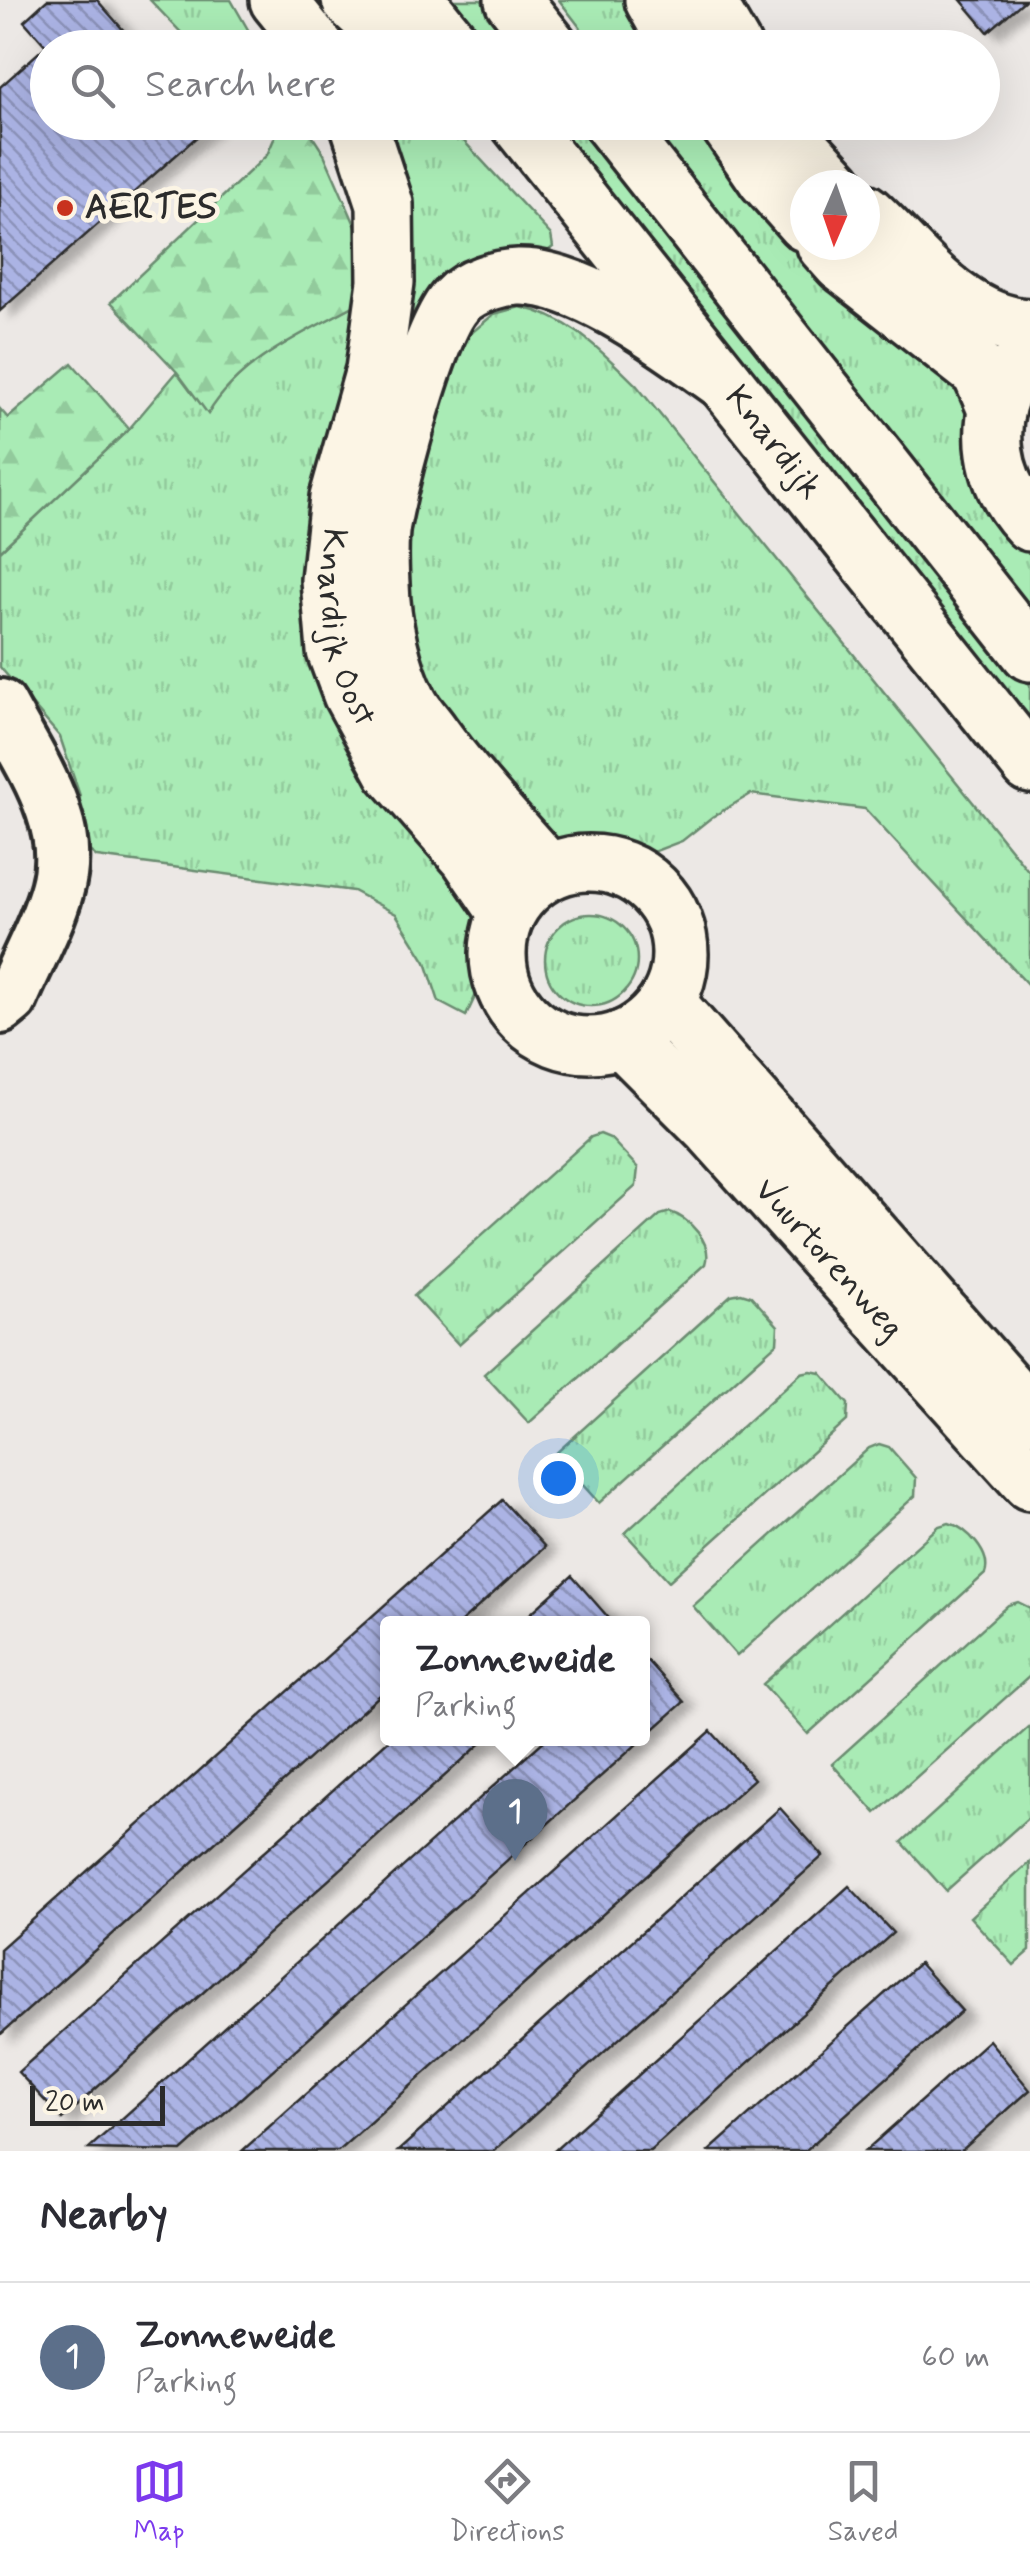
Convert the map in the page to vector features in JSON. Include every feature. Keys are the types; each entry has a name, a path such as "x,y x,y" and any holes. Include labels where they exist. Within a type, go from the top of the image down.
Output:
{"street":[{"path":"278,0 303,30"},
{"path":"350,0 382,30"},
{"path":"416,0 440,30"},
{"path":"513,0 537,30"},
{"path":"653,0 670,30"},
{"path":"706,0 724,30"},
{"name":"Knardijk Oost","path":"364,140 385,204 386,282 374,370 338,498 329,580 335,651 351,694 394,771 468,856 507,913"},
{"path":"512,140 579,196"},
{"name":"Knardijk","path":"533,140 1030,765"},
{"name":"Knardijk","path":"625,140 1030,653"},
{"path":"739,140 790,206"},
{"path":"796,140 822,170"},
{"path":"880,223 992,284 1030,291"},
{"path":"880,227 958,302 1000,322 1030,326"},
{"path":"837,260 980,372 996,409"},
{"path":"548,872 455,767 409,702 390,646 380,587 382,526 417,392 438,331 456,300 487,282 520,276 594,298 654,332 724,382"},
{"path":"1030,348 1014,368 996,409 993,431 999,475 1008,495 1030,523"},
{"path":"0,706 47,794 58,828 61,863 57,889 10,998 0,1007"},
{"path":"575,863 605,863 632,872 656,890 668,906 681,944 680,965 667,1003 648,1025 601,1045 578,1045 546,1034 522,1017 504,992 499,936 507,913 524,889 548,872 575,863"},
{"name":"Vuurtorenweg","path":"667,1003 1030,1415"},
{"name":"Vuurtorenweg","path":"622,1039 710,1127 1030,1482"}],"green space":[{"path":"150,0 231,0 248,30 179,30"},
{"path":"446,0 481,0 506,30 472,30"},
{"path":"559,0 638,0 656,30 582,30"},
{"path":"274,140 315,140 363,243 364,300 258,361 222,394 208,414 177,372 111,302 267,155"},
{"path":"384,140 463,140 551,235 553,247 545,253 496,252 462,263 439,282 429,297 403,372 366,521 360,566 368,636 385,688 415,742 516,860 519,872 513,877 494,867 473,846 389,736 360,680 346,620 345,580 354,502 393,347 401,290 401,234"},
{"path":"562,140 596,140 618,166 1030,685 1030,725"},
{"path":"664,140 726,140 790,206 790,260 842,260 961,382 1030,546 1030,612 842,375"},
{"path":"364,300 337,430 479,896 481,984 466,1016 439,1002 426,962 396,914 353,891 97,857 77,841 80,796 60,737 0,667 0,551 129,429 177,372 208,413 222,393 258,361"},
{"path":"520,307 570,327 637,386 1030,873 1030,987 865,809 751,794 682,841 653,852 609,853 550,839 413,672 398,534 457,345 494,314"},
{"path":"72,363 129,429 0,551 0,409 8,418"},
{"path":"582,914 600,914 617,921 630,934 637,960 630,986 617,999 600,1006 582,1006 565,999 552,986 545,969 545,951 552,934 565,921"},
{"path":"600,1134 610,1138 638,1168 636,1186 459,1345 414,1296 591,1137"},
{"path":"670,1212 698,1232 706,1248 706,1264 529,1423 484,1374 660,1215"},
{"path":"731,1295 751,1296 778,1326 777,1343 599,1503 555,1454"},
{"path":"801,1373 821,1373 848,1404 847,1421 669,1581 625,1533"},
{"path":"879,1444 889,1447 916,1478 915,1496 737,1656 693,1606 869,1448"},
{"path":"949,1523 963,1530 981,1550 985,1574 808,1734 763,1684 939,1526"},
{"path":"1018,1602 1030,1608 1030,1676 876,1813 832,1764 1008,1605"},
{"path":"1030,1726 1030,1816 946,1891 902,1842"},
{"path":"1030,1862 1030,1951 1014,1965 970,1917"}],"building":[{"path":"47,0 97,0 123,30 32,30 24,21"},
{"path":"961,0 1025,0 990,30"},
{"path":"30,60 30,140 193,140 0,311 0,87"},
{"path":"502,1500 545,1547 468,1616 380,1616 380,1695 0,2035 0,1949"},
{"path":"572,1576 607,1616 528,1616"},
{"path":"650,1664 684,1702 650,1732"},
{"path":"711,1731 754,1779 338,2151 242,2151"},
{"path":"382,1746 478,1746 62,2119 18,2072"},
{"path":"538,1746 635,1746 182,2151 88,2149"},
{"path":"780,1808 823,1856 494,2151 398,2151"},
{"path":"849,1886 893,1933 650,2151 554,2151"},
{"path":"919,1963 962,2011 805,2151 709,2151"},
{"path":"989,2040 1030,2090 961,2151 865,2151"}],"place":[{"name":"AERTES","path":"65,208"},
{"name":"Zonneweide","path":"515,1861"}]}
